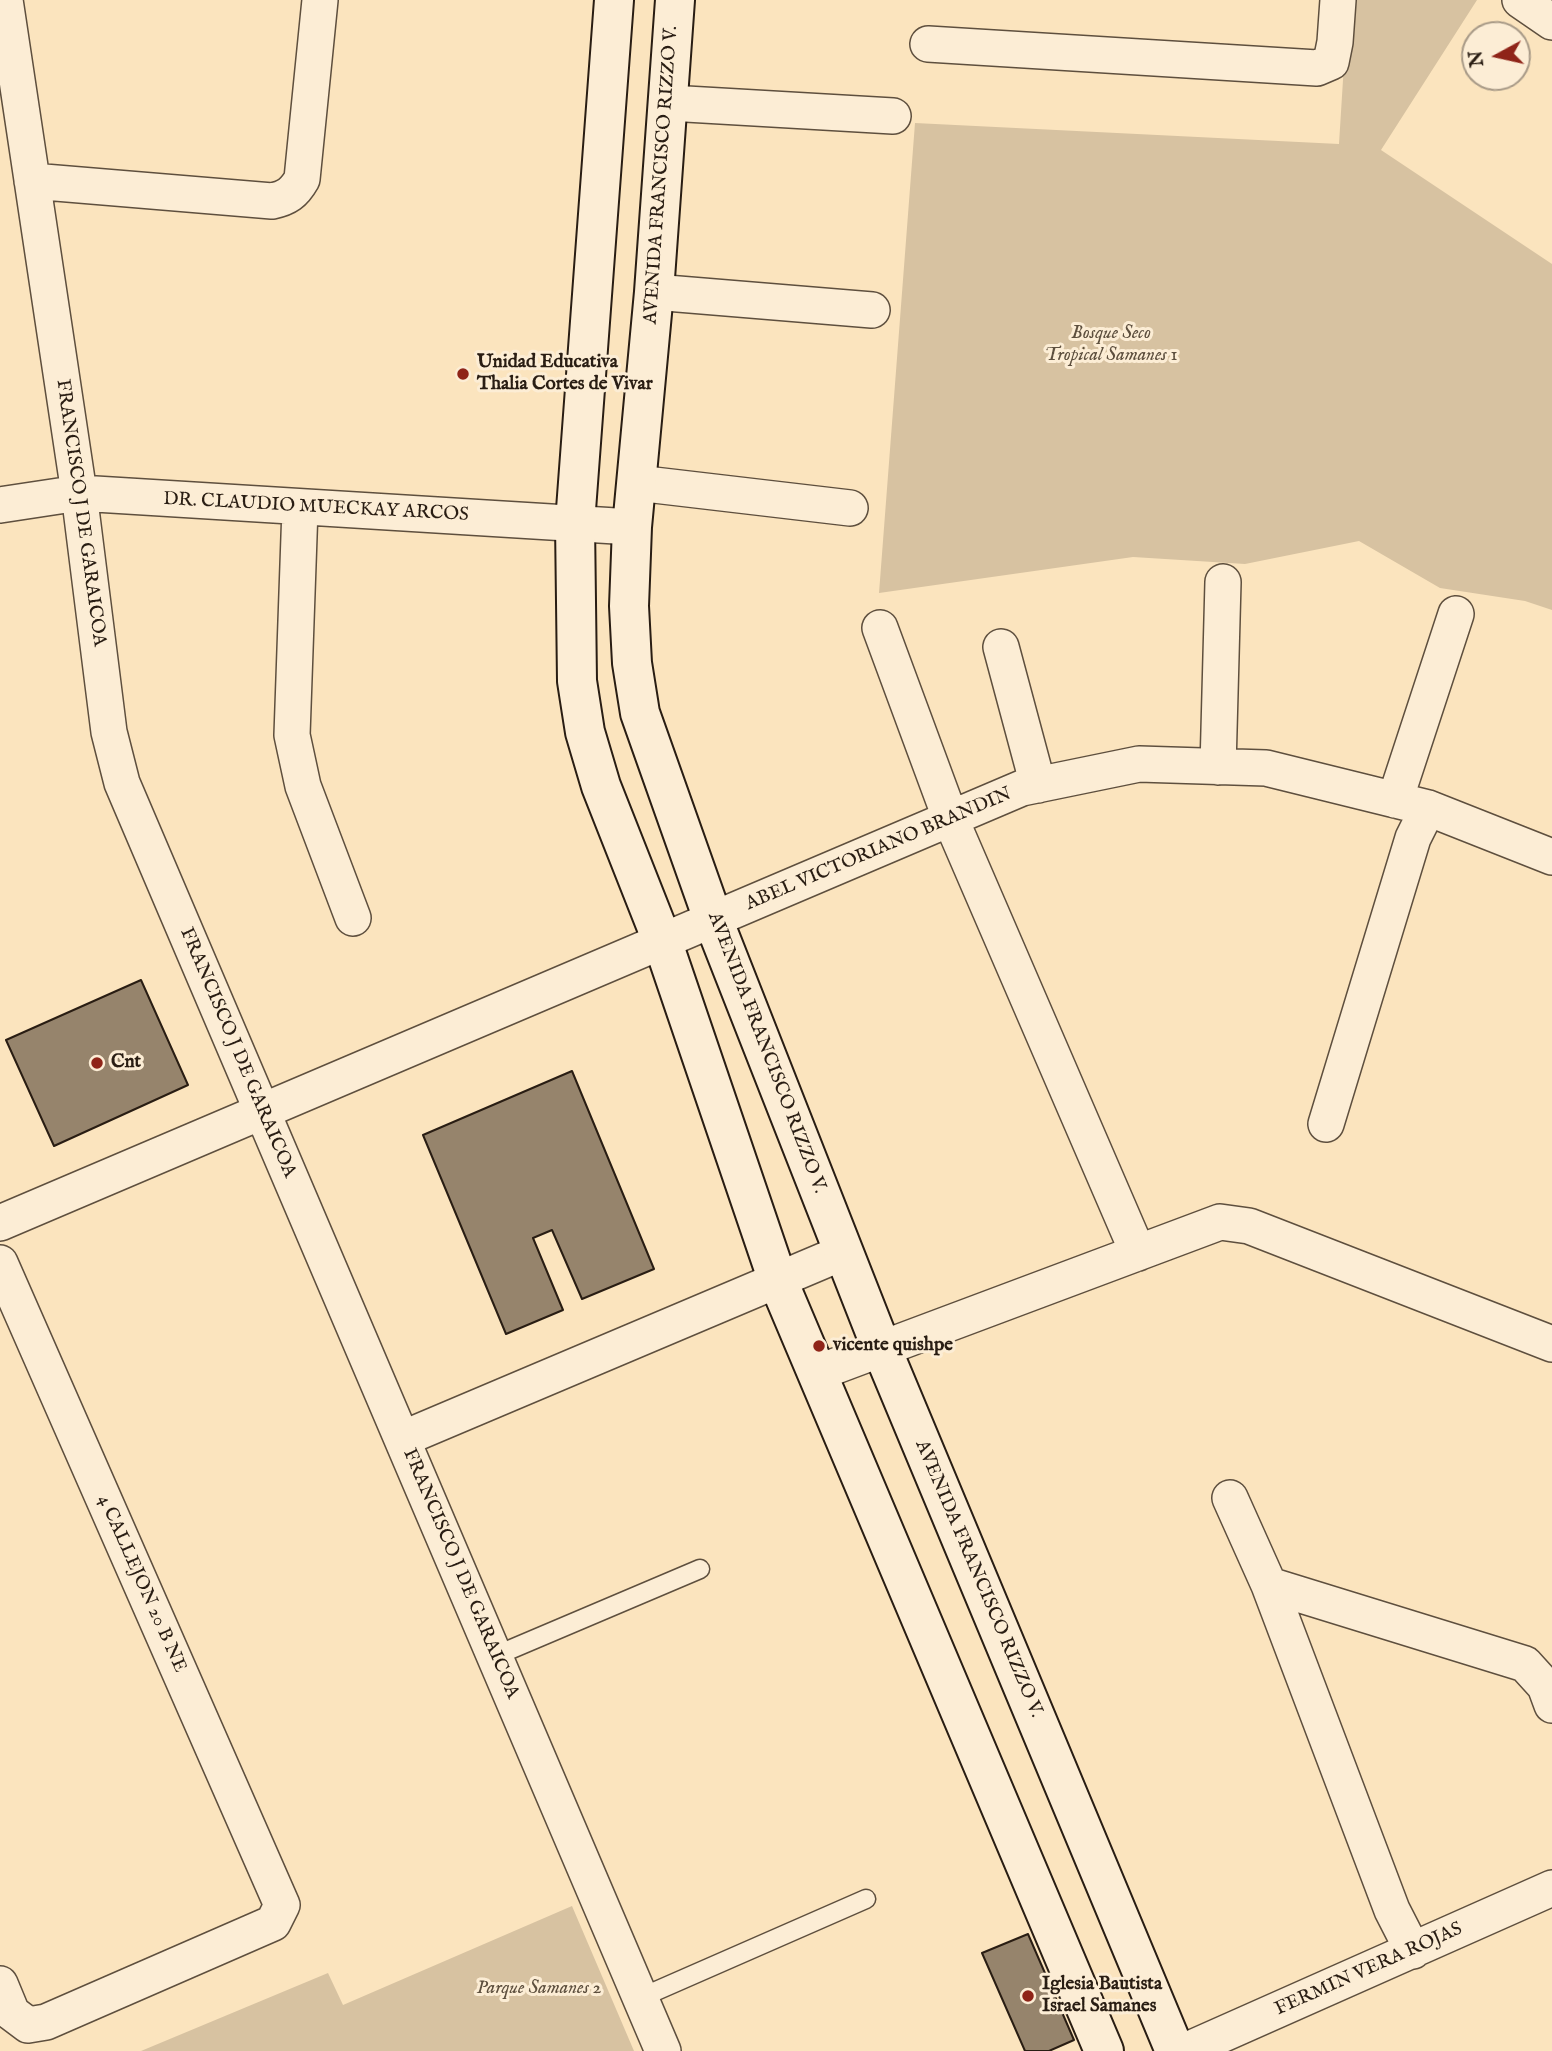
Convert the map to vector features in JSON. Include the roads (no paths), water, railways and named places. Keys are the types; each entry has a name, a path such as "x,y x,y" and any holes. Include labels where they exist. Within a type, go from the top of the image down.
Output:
{"main road":[{"path":"614,0 575,523 576,657 585,732 601,786 663,943 778,1281 1104,2051"},
{"name":"AVENIDA FRANCISCO RIZZO V.","path":"675,0 654,292 632,527 629,606 632,663 640,713 714,922 881,1347 1175,2051"}],"street":[{"name":"FRANCISCO J DE GARAICOA","path":"5,0 79,494 109,732 122,783 663,2051"},
{"path":"32,181 272,201 285,198 296,190 302,179 320,0"},
{"path":"928,44 1317,68 1331,62 1338,0"},
{"path":"1520,0 1552,22"},
{"path":"669,103 894,116"},
{"path":"654,292 872,310"},
{"path":"636,483 849,508"},
{"name":"DR. CLAUDIO MUECKAY ARCOS","path":"0,505 79,494 632,527"},
{"path":"300,508 292,735 303,786 353,918"},
{"path":"1218,766 1223,582"},
{"path":"1326,1124 1413,838 1412,804 1456,614"},
{"path":"880,628 951,820 1138,1253"},
{"path":"1001,647 1038,785"},
{"name":"ABEL VICTORIANO BRANDIN","path":"0,1223 714,922 1023,788 1139,764 1266,768 1412,804 1552,857"},
{"path":"817,1373 1220,1222 1249,1226 1552,1344"},
{"path":"402,1438 844,1252"},
{"name":"4 CALLEJON 20 B NE","path":"0,1263 282,1905 273,1923 46,2022 28,2025 12,2013 0,1984"},
{"path":"1230,1498 1269,1585 1392,1910 1413,1951"},
{"path":"1269,1585 1525,1664 1545,1686 1552,1705"},
{"name":"FERMIN VERA ROJAS","path":"1185,2051 1552,1888"}],"lane":[{"path":"495,1656 700,1569"},
{"path":"640,1998 866,1899"}],"place":[{"name":"Unidad Educativa Thalia Cortes de Vivar","path":"463,374"},
{"name":"Cnt","path":"97,1063"},
{"name":"vicente quishpe","path":"819,1346"},
{"name":"Iglesia Bautista Israel Samanes","path":"1028,1996"}],"park label":[{"name":"Bosque Seco Tropical Samanes 1","path":"1111,345"},
{"name":"Parque Samanes 2","path":"539,1989"}]}
